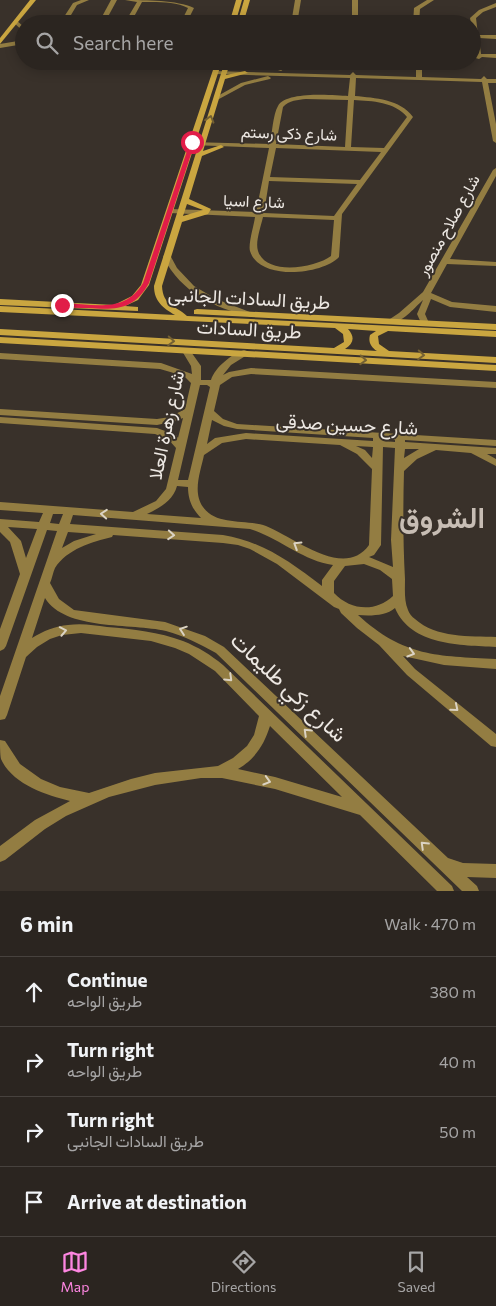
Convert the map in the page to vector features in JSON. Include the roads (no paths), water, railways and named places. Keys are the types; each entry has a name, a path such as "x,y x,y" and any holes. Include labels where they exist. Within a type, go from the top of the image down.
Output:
{"street":[{"path":"10,18 25,0"},
{"path":"21,15 33,0"},
{"path":"68,15 75,4 86,0"},
{"path":"106,15 114,0"},
{"path":"128,0 188,4 191,8 188,15"},
{"path":"132,15 140,0"},
{"path":"232,0 239,1 235,15"},
{"path":"243,15 247,0"},
{"path":"296,15 298,0"},
{"path":"300,15 303,0"},
{"path":"355,0 355,15"},
{"path":"410,15 414,4 422,0"},
{"path":"416,15 416,8 431,0"},
{"path":"491,0 496,3"},
{"path":"476,15 496,3"},
{"path":"20,6 28,6"},
{"path":"0,42 15,23"},
{"path":"5,35 15,38"},
{"path":"481,36 496,37"},
{"path":"0,46 15,43"},
{"path":"481,56 496,57"},
{"path":"115,308 135,298 143,290 192,144 222,70"},
{"path":"188,318 172,311 160,299 157,293 158,283 203,142 223,70"},
{"path":"238,70 350,77 438,76 491,82"},
{"path":"282,70 291,73 331,76 416,75 491,82"},
{"path":"415,70 416,75"},
{"path":"416,75 417,70"},
{"path":"216,98 243,84 291,73"},
{"path":"345,145 350,77"},
{"path":"491,82 496,141"},
{"path":"296,98 348,98 393,104 409,113 408,120 360,182 338,216 335,257 331,262 314,268 290,269 267,265 254,255 252,249 272,147 280,107 284,102 296,98"},
{"name":"شارع ذكى رستم","path":"192,144 203,142 222,145 384,152"},
{"path":"199,154 222,145"},
{"name":"شارع ذكى رستم","path":"272,147 326,148 345,145 363,150 384,152"},
{"name":"شارع صلاح منصور","path":"388,325 407,313 426,294 496,170"},
{"path":"266,179 360,182"},
{"path":"185,200 206,210"},
{"name":"شارع اسيا","path":"171,209 338,216"},
{"path":"178,221 206,210"},
{"path":"167,257 176,274 193,290 222,305 251,314"},
{"path":"445,261 496,264"},
{"path":"146,283 158,283"},
{"path":"426,294 456,306 496,309"},
{"name":"شارع صلاح منصور","path":"425,323 421,314 427,301 426,294"},
{"name":"طريق السادات الجانبى","path":"0,302 251,314 388,325 425,323 496,326"},
{"name":"طريق السادات","path":"0,309 336,326 388,325 496,334"},
{"path":"388,325 374,335 372,340 375,345 388,353"},
{"path":"336,326 348,334 350,339 343,348 336,350"},
{"name":"طريق السادات","path":"0,333 14,332 496,360"},
{"path":"0,340 496,368"},
{"name":"شارع زهرة العلا","path":"129,515 141,514 160,503 171,490 196,383 196,366 186,350"},
{"name":"شارع زهرة العلا","path":"220,522 212,520 199,509 193,496 193,483 214,385 221,369 244,353"},
{"path":"0,356 161,366 179,370 193,378 196,383 208,382 214,385 230,375 251,370 496,385"},
{"path":"445,356 464,366"},
{"path":"0,412 157,422 173,419 190,410"},
{"name":"شارع حسين صدقى","path":"209,411 218,420 233,426 378,440 496,443"},
{"path":"0,420 157,431 172,437 181,448"},
{"name":"شارع حسين صدقى","path":"200,453 219,440 237,436 334,441 378,440"},
{"path":"332,599 327,593 326,584 328,576 347,561 370,552 375,545 378,440"},
{"path":"334,441 361,452 378,469"},
{"path":"400,441 397,540 399,601 403,612 422,631 446,638 496,642"},
{"name":"شارع حسين صدقى","path":"400,441 444,448 496,451"},
{"path":"399,472 405,462 415,455 428,450 444,448"},
{"path":"467,449 478,452 496,463"},
{"path":"173,482 181,484 193,483"},
{"path":"0,506 251,525 267,529 317,558 370,562 386,568 394,574 399,587 396,600 389,606 379,611 366,613 354,612 342,607"},
{"path":"0,646 48,510"},
{"path":"0,715 3,700 21,654 69,511"},
{"path":"0,524 64,527 245,542 271,554 332,599 381,640 402,664 496,742"},
{"path":"0,524 16,541 26,574"},
{"path":"51,568 58,558 78,544 117,531"},
{"name":"شارع زكي طليمات","path":"45,584 52,602 72,614 148,622 175,628 199,637 220,650 472,891"},
{"name":"شارع زكي طليمات","path":"21,654 43,637 70,629 137,633 163,638 187,646 209,659 447,891"},
{"path":"482,641 496,636"},
{"path":"381,640 393,647 419,655 493,665"},
{"path":"219,772 235,764 248,754 258,742 264,728 266,714"},
{"path":"0,745 13,767 24,777 53,791 87,798"},
{"path":"0,855 32,829 87,798 143,782 187,774 219,772 258,778 364,810"},
{"path":"445,865 463,870 496,871"},
{"path":"431,875 440,891"}],"district":[{"name":"الشروق","path":"442,518"}]}
